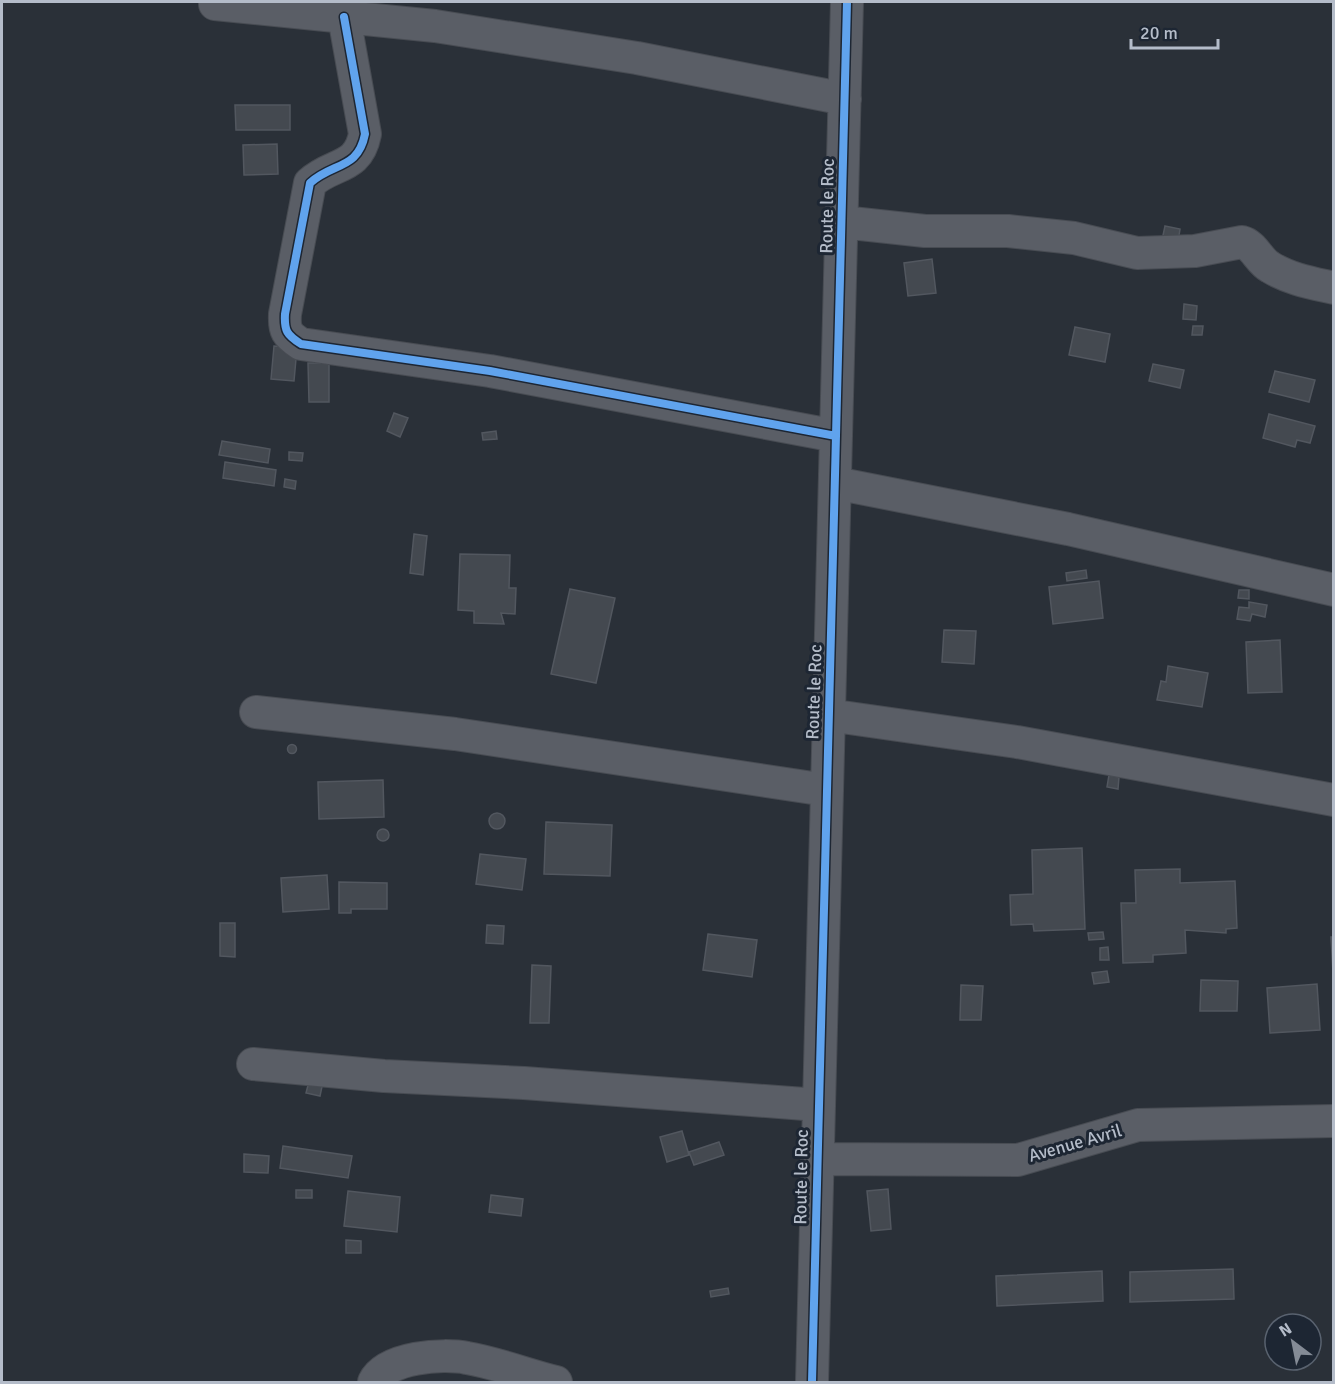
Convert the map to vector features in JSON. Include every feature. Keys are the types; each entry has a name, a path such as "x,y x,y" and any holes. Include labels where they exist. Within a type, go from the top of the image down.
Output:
{"street":[{"name":"Route le Roc","path":"812,1383 847,2"},
{"path":"215,4 290,7 344,17 435,26 603,53 845,99"},
{"path":"344,17 365,134 362,149 354,159 321,173 310,183 285,314 284,329 288,336 301,345 490,371 836,436"},
{"path":"842,222 925,231 1008,231 1074,238 1137,252 1195,250 1242,242 1247,243 1260,261 1272,268 1295,278 1334,288"},
{"path":"835,483 1068,529 1334,590"},
{"path":"256,712 455,734 826,790"},
{"path":"828,715 1017,742 1334,800"},
{"path":"253,1064 384,1076 524,1083 818,1105"},
{"name":"Avenue Avril","path":"817,1159 1018,1160 1138,1125 1334,1122"},
{"path":"374,1383 387,1370 420,1357 465,1357 556,1383"}],"building":[{"path":"235,105 290,105 290,130 236,130"},
{"path":"277,144 278,174 244,175 243,145"},
{"path":"1165,226 1180,229 1178,242 1162,240"},
{"path":"932,259 936,293 908,296 904,263"},
{"path":"1184,304 1197,306 1196,320 1183,319"},
{"path":"1193,326 1203,326 1202,335 1192,335"},
{"path":"1075,327 1110,334 1105,362 1069,355"},
{"path":"274,346 297,348 294,381 271,379"},
{"path":"308,363 329,363 329,402 309,402"},
{"path":"1153,364 1184,370 1180,388 1149,381"},
{"path":"1275,371 1315,380 1309,402 1269,392"},
{"path":"394,413 408,418 400,437 387,431"},
{"path":"1269,414 1315,426 1310,443 1297,440 1295,447 1263,438"},
{"path":"496,431 497,439 483,440 482,433"},
{"path":"222,441 270,449 268,463 219,455"},
{"path":"289,452 303,453 302,461 289,460"},
{"path":"225,462 276,470 274,486 223,478"},
{"path":"285,479 296,481 295,489 284,487"},
{"path":"414,534 427,536 423,575 410,573"},
{"path":"460,554 510,555 509,588 516,588 515,614 501,613 504,624 474,623 474,611 458,610"},
{"path":"1086,570 1087,578 1067,581 1066,573"},
{"path":"1099,581 1103,618 1053,624 1049,587"},
{"path":"570,589 615,598 596,683 551,674"},
{"path":"1239,590 1249,590 1249,599 1238,598"},
{"path":"1249,602 1267,605 1265,617 1252,614 1250,621 1237,619 1239,607 1249,608"},
{"path":"944,630 976,631 974,664 942,662"},
{"path":"1280,640 1282,692 1248,693 1246,642"},
{"path":"1168,666 1208,673 1202,707 1157,700 1161,681 1166,682"},
{"path":"292,744 297,749 292,754 287,749"},
{"path":"1109,775 1119,777 1118,789 1107,787"},
{"path":"383,780 384,817 319,819 318,782"},
{"path":"497,813 503,815 505,821 503,827 497,829 491,827 489,821 491,815"},
{"path":"546,822 612,825 610,876 544,874"},
{"path":"383,829 389,835 383,841 377,835"},
{"path":"1082,848 1085,929 1034,931 1033,924 1011,925 1010,895 1033,894 1032,850"},
{"path":"480,854 526,859 522,890 476,884"},
{"path":"1180,869 1180,883 1235,881 1237,928 1226,929 1226,933 1185,930 1186,953 1153,955 1153,962 1123,963 1121,903 1136,903 1135,870"},
{"path":"327,875 329,909 283,912 281,878"},
{"path":"339,882 387,883 387,909 351,909 351,913 339,913"},
{"path":"220,923 235,923 235,957 220,956"},
{"path":"487,925 504,926 503,944 486,943"},
{"path":"1103,932 1104,939 1089,940 1088,933"},
{"path":"708,934 757,940 752,977 703,970"},
{"path":"1331,937 1334,937 1334,973 1333,973"},
{"path":"1108,947 1109,960 1100,960 1100,948"},
{"path":"532,965 551,966 549,1023 530,1023"},
{"path":"1107,971 1109,982 1094,984 1092,973"},
{"path":"1201,980 1238,981 1237,1011 1200,1011"},
{"path":"1317,984 1320,1030 1270,1033 1267,988"},
{"path":"961,985 983,986 981,1020 960,1020"},
{"path":"311,1074 324,1077 320,1096 306,1093"},
{"path":"682,1131 689,1155 667,1162 660,1137"},
{"path":"719,1142 724,1155 694,1165 689,1152"},
{"path":"283,1146 352,1156 348,1178 280,1168"},
{"path":"244,1154 269,1156 268,1173 244,1172"},
{"path":"888,1189 891,1229 871,1231 867,1191"},
{"path":"296,1190 312,1190 312,1198 296,1198"},
{"path":"348,1191 400,1197 397,1232 344,1226"},
{"path":"491,1195 523,1199 521,1216 489,1212"},
{"path":"346,1240 361,1241 361,1253 346,1253"},
{"path":"1233,1269 1234,1299 1130,1302 1130,1272"},
{"path":"1102,1271 1103,1301 997,1306 996,1276"},
{"path":"728,1288 729,1294 711,1297 710,1291"}],"cycle path":[{"path":"812,1382 847,2"},
{"path":"344,17 365,134 362,146 351,160 310,183 285,314 286,329 292,338 301,344 490,371 836,436"}]}
